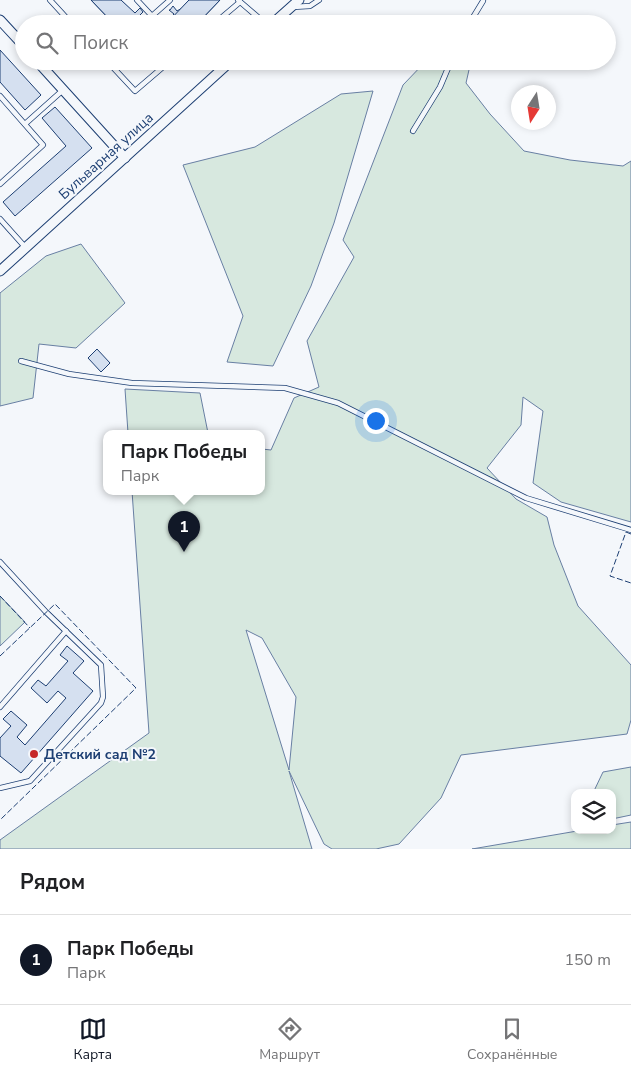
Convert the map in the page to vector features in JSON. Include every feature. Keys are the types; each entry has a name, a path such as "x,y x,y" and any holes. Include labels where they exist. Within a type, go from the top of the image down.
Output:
{"street":[{"path":"282,15 299,0"},
{"path":"0,20 15,36"},
{"path":"45,70 125,158"},
{"name":"Бульварная улица","path":"0,271 221,70"}],"lane":[{"path":"50,0 64,15"},
{"path":"137,0 151,15"},
{"path":"153,15 170,0"},
{"path":"291,7 310,6 320,0"},
{"path":"224,15 239,1 255,15"},
{"path":"474,15 483,1"},
{"path":"115,70 135,91 160,70"},
{"path":"414,131 440,87 447,70"},
{"path":"25,124 63,90"},
{"path":"0,96 43,145 0,184"},
{"path":"0,219 26,248"},
{"path":"22,360 69,374 132,383 285,388 338,403 526,498 631,530"},
{"path":"0,562 101,665 103,700 30,781 0,788"},
{"path":"0,707 66,631"}],"shaded area":[{"path":"417,70 469,70 466,83 490,114 524,151 570,160 623,166 631,161 631,522 561,502 533,483 543,411 523,397 521,425 487,468 516,499 547,517 554,545 578,606 631,665 631,720 627,734 461,755 441,798 399,844 376,849 332,849 324,844 289,771 312,849 0,849 0,840 149,733 132,495 265,495 265,449 271,450 294,398 319,387 307,341 354,257 343,240 403,85","holes":["246,630 262,638 296,697 289,770"]},
{"path":"373,91 334,223 311,286 273,366 227,362 243,316 183,165 255,147 341,94"},
{"path":"81,244 125,303 76,348 39,344 33,398 0,406 0,293 46,256"},
{"path":"125,389 200,393 207,430 128,430"},
{"path":"0,596 25,622 0,646"},
{"path":"631,767 631,815 616,818 616,789 595,789 603,772"},
{"path":"631,822 631,849 472,849 571,832 571,834 616,834 616,824"}],"building":[{"path":"91,0 121,0 135,15 105,15"},
{"path":"91,0 121,0 135,13 140,8 143,12 140,15 105,15"},
{"path":"189,0 220,0 206,15 173,15 169,10 173,6 177,11"},
{"path":"189,0 220,0 206,15 175,15"},
{"path":"0,50 15,66 15,70 18,70 41,95 25,110 0,82"},
{"path":"55,107 92,148 15,216 3,202 66,146 42,118"},
{"path":"97,349 110,363 101,372 88,358"},
{"path":"67,646 84,661 73,673 93,691 21,773 0,756 0,738 11,726 3,719 11,711 27,725 17,737 25,745 66,698 58,691 47,703 31,688 38,680 46,686 68,661 60,655"}],"fence":[{"path":"631,534 626,532 610,576 631,583"},
{"path":"0,596 30,628"},
{"path":"0,656 55,604 136,688 0,820"}],"place":[{"name":"Парк Победы","path":"184,552"},
{"name":"Детский сад №2","path":"34,754"}]}
